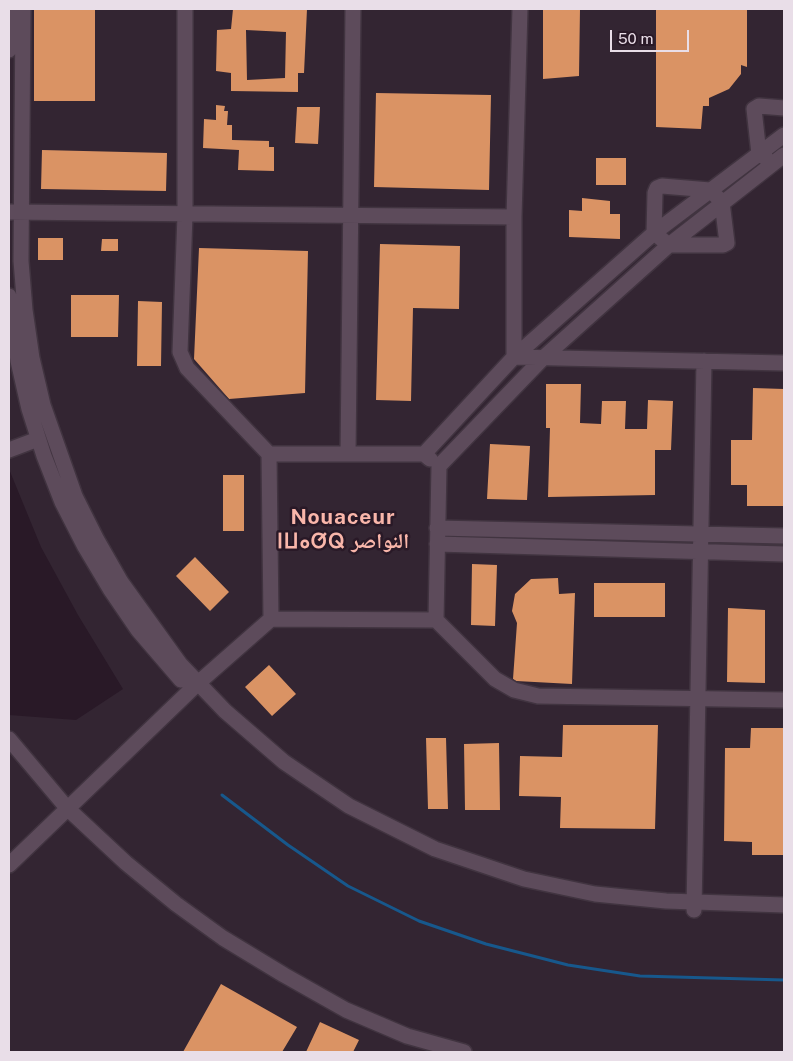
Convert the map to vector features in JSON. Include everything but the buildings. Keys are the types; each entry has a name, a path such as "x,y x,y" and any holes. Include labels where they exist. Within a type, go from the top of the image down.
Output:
{"street":[{"path":"9,9 9,50"},
{"path":"23,9 15,141 14,212 32,358 43,405 75,496 121,582 194,687"},
{"path":"185,9 185,214 180,352 182,361 269,454 271,619"},
{"path":"348,454 349,215 353,9"},
{"path":"514,357 514,217 520,9"},
{"path":"758,154 755,107 784,108"},
{"path":"424,454 514,357 654,233 784,135"},
{"path":"758,154 781,160"},
{"path":"436,620 439,466 543,358 669,245 722,202 781,160"},
{"path":"662,186 710,190 722,202 728,237 724,245 669,245 654,233 657,188 662,186"},
{"path":"14,212 514,217"},
{"path":"9,296 18,361 38,439 62,502 84,547 138,630 194,687 284,762 381,828 432,857 584,901 762,908 784,905"},
{"path":"514,357 784,363"},
{"path":"694,906 704,361"},
{"path":"9,450 38,439"},
{"path":"269,454 424,454 439,466"},
{"path":"437,528 784,536"},
{"path":"437,544 784,554"},
{"path":"9,865 194,687 271,619 436,620 495,678 514,690 538,696 784,700"},
{"path":"9,739 68,808 126,863 176,904 284,975 346,1010 398,1032 464,1052"},
{"path":"762,908 784,913"}],"shaded area":[{"path":"9,9 784,9 784,1052 9,1052 9,715 76,720 123,689 78,615 41,547 9,469"}],"waterway":[{"path":"222,795 288,845 348,886 419,921 486,944 568,965 640,976 784,980"}],"district":[{"name":"Nouaceur ⵏⵡⴰⵚⵕ النواصر","path":"343,530"}]}
